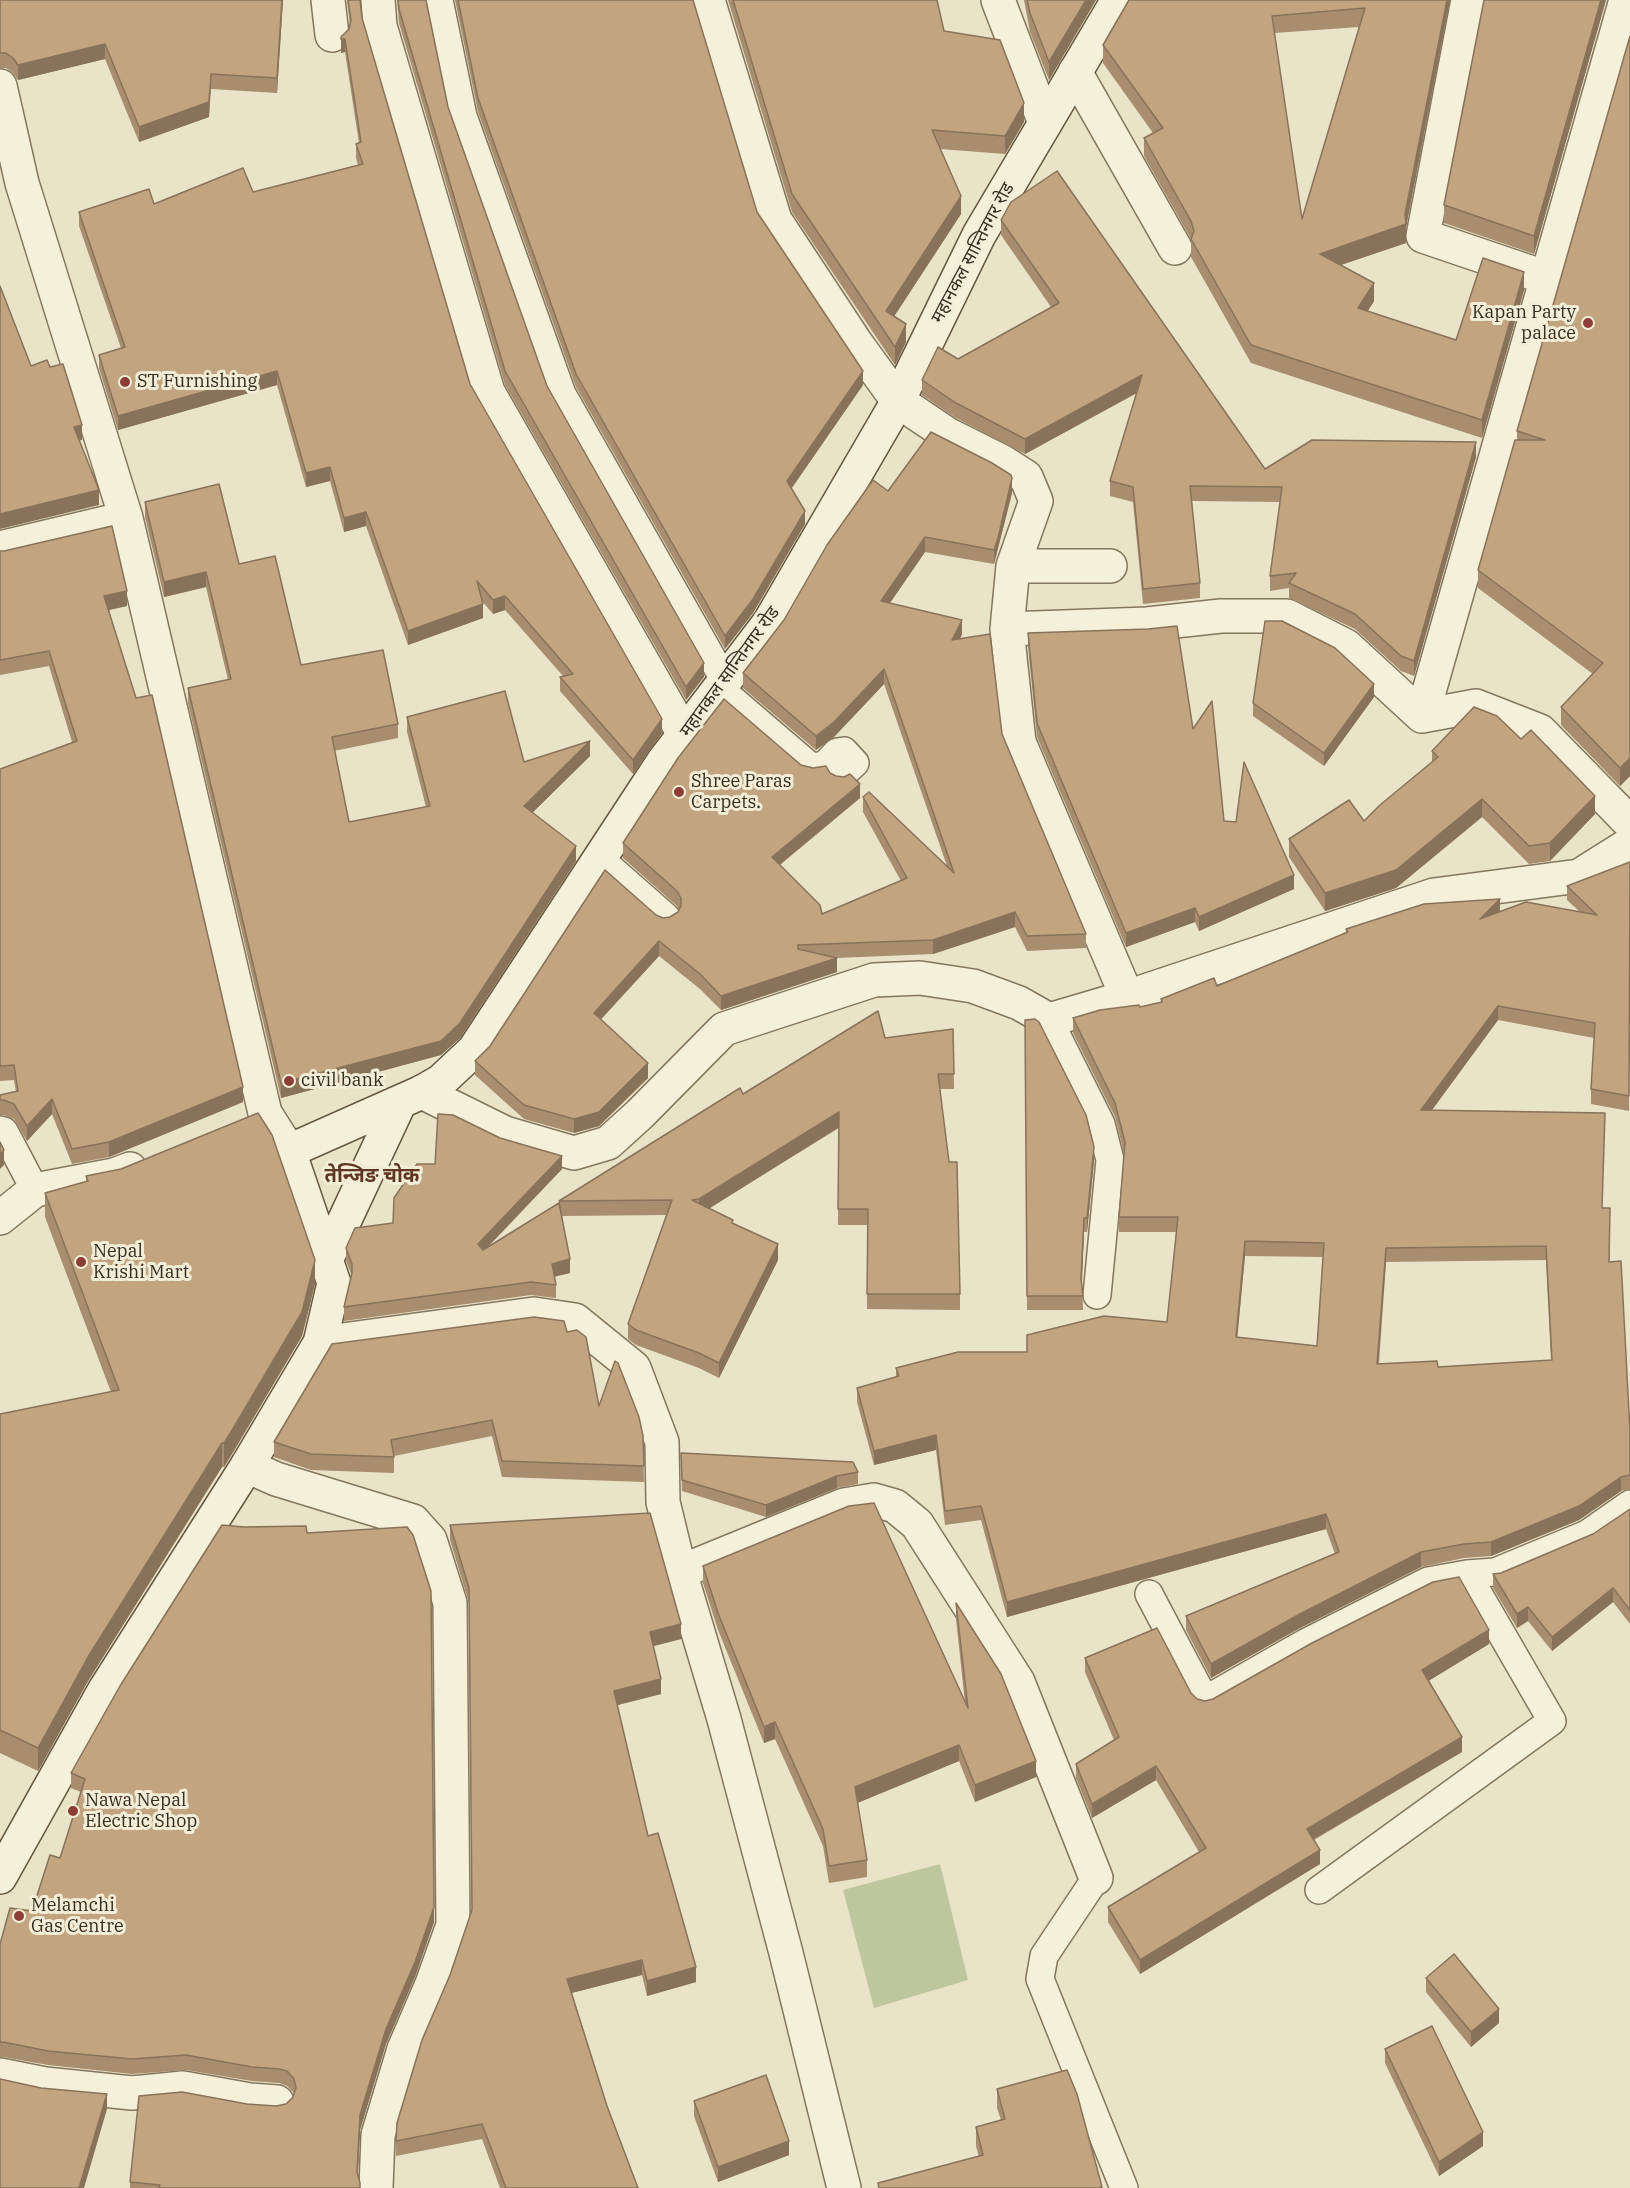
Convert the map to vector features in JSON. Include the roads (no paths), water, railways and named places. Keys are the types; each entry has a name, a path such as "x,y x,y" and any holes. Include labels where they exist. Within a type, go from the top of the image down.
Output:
{"street":[{"path":"328,0 332,35"},
{"path":"378,0 380,26 488,392 684,734"},
{"path":"708,0 775,220 856,343 898,401 946,434 1026,477 1036,501 1013,566 1007,629 1019,742 1127,997"},
{"path":"998,0 1045,123"},
{"name":"महानकल सान्तिनगर रोड","path":"289,1151 441,1082 474,1050 684,734 769,623 898,401 979,235 1118,0"},
{"path":"1468,0 1423,236 1547,278"},
{"path":"1422,716 1626,0"},
{"path":"1075,72 1174,248"},
{"path":"0,86 22,183 126,518 265,1113 289,1151 334,1283 320,1342 247,1466 104,1691 0,1877"},
{"path":"0,548 126,518"},
{"path":"1013,566 1110,566"},
{"path":"1007,629 1147,624 1221,616 1287,616 1346,645 1422,716"},
{"path":"1422,716 1476,706 1539,731 1630,823"},
{"path":"326,1260 411,1097 505,1133 574,1154 608,1143 724,1029 874,980 920,978 973,986 1019,1003 1049,1020 1127,997 1356,919 1434,895 1579,876 1630,844"},
{"path":"233,1126 265,1113"},
{"path":"0,1218 35,1190 114,1175 157,1157"},
{"path":"320,1342 519,1314 534,1314 575,1320 634,1368 662,1442 663,1502 680,1572 727,1730 786,1953 844,2188"},
{"path":"247,1466 276,1479 414,1521 430,1540 450,1603 453,1925 432,1984 404,2049 378,2135 376,2188"},
{"path":"680,1572 844,1505 874,1500 896,1506 917,1524 1018,1682 1096,1878"},
{"path":"0,2075 45,2084 132,2093 183,2088 249,2100 277,2102"}],"lane":[{"path":"440,0 464,116 562,394 722,685 811,767 825,765 837,753 844,751 855,763 841,776"},
{"path":"600,859 666,917"},
{"path":"1049,1020 1101,1124 1110,1160 1097,1295"},
{"path":"0,1130 4,1131 35,1190"},
{"path":"1149,1594 1205,1700 1305,1643 1428,1581 1495,1572 1587,1534 1630,1504"},
{"path":"1319,1890 1552,1721 1467,1574"},
{"path":"1096,1878 1044,1956 1040,1979 1124,2188"}],"place":[{"name":"Kapan Party palace","path":"1588,323"},
{"name":"ST Furnishing","path":"125,382"},
{"name":"Shree Paras Carpets.","path":"679,792"},
{"name":"civil bank","path":"289,1081"},
{"name":"Nepal Krishi Mart","path":"81,1262"},
{"name":"Nawa Nepal Electric Shop","path":"73,1811"},
{"name":"Melamchi Gas Centre","path":"19,1916"}],"district":[{"name":"तेन्जिङ चोक","path":"372,1176"}]}
